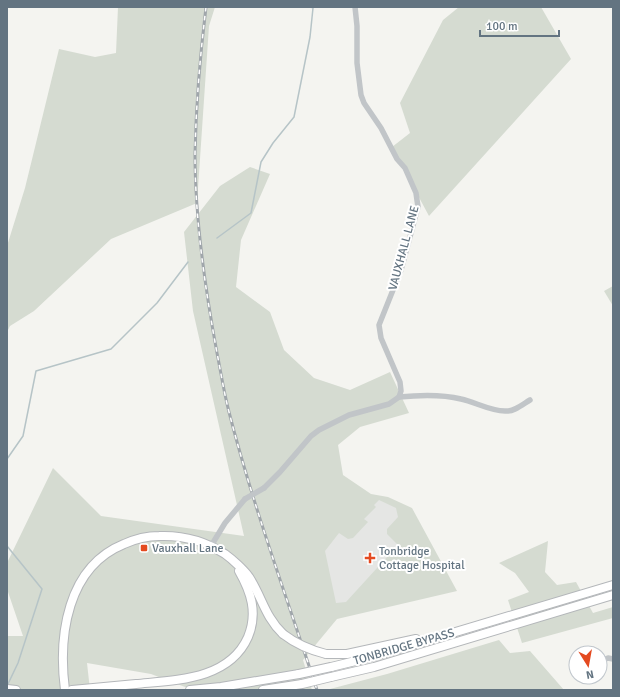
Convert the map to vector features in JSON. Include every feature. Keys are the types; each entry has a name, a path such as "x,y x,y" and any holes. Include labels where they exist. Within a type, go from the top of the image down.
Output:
{"highway":[{"path":"65,690 63,672 64,640 68,613 77,588 90,568 100,558 111,550 141,538 154,536 179,536 190,538 211,546 225,554 236,565 244,570 249,577 269,618 283,634 309,650 326,654 347,654 360,652 495,621"},
{"path":"72,690 190,678 212,672 231,660 245,644 249,635 253,617 252,598 236,565"},
{"name":"TONBRIDGE BYPASS","path":"190,690 221,687 331,668 613,586"},
{"name":"TONBRIDGE BYPASS","path":"264,690 300,684 374,666 613,595"},
{"path":"281,690 300,684"},
{"path":"7,689 16,690"}],"street":[{"name":"VAUXHALL LANE","path":"355,7 357,26 357,63 361,95 364,103 381,128 397,159 405,168 418,200 418,207 401,270 379,324 381,338 400,382 401,391 399,397"},
{"path":"211,546 225,523 245,499 264,488 311,436 331,423 349,415 389,404 399,397 422,395 460,398 481,406 505,412 512,410 530,400"}],"shaded area":[{"path":"118,7 215,7 209,26 197,203 111,239 34,311 10,326 7,332 7,246 25,188 59,49 95,57 116,53"},
{"path":"459,7 541,7 571,59 429,216 392,147 410,133 400,103 443,20"},
{"path":"250,167 270,174 241,240 236,287 270,312 284,350 314,378 350,390 390,372 409,413 360,427 338,445 343,475 371,494 388,497 412,508 457,591 337,619 303,660 312,690 193,690 151,674 87,663 90,690 7,690 7,636 23,636 7,589 7,563 53,468 101,516 244,536 193,311 184,232 220,186","holes":["379,500 396,508 398,517 387,529 387,534 398,545 346,602 336,603 325,551 339,533 348,539 353,538 368,522 364,519 376,507 374,505"]},
{"path":"613,286 613,306 604,291"},
{"name":"Tonbridge Cottage Hospital","path":"364,493 403,508 437,584 330,613 308,533"},
{"path":"548,541 545,572 557,585 576,582 593,613 613,607 613,618 522,643 508,600 529,592 515,573 499,563"},
{"path":"499,640 510,653 530,651 564,690 330,690 330,689 387,674"}],"waterway":[{"path":"217,238 251,213 261,162 273,143 294,117 310,37 313,8 311,7"},
{"path":"7,459 23,436 36,371 111,349 157,303 188,262"},
{"path":"7,546 42,589 18,663 7,686"}],"railway":[{"path":"206,7 196,117 195,179 208,304 226,398 238,447 259,517 317,690"}],"place":[{"name":"Vauxhall Lane","path":"144,548"},
{"name":"Tonbridge Cottage Hospital","path":"370,558"}]}
